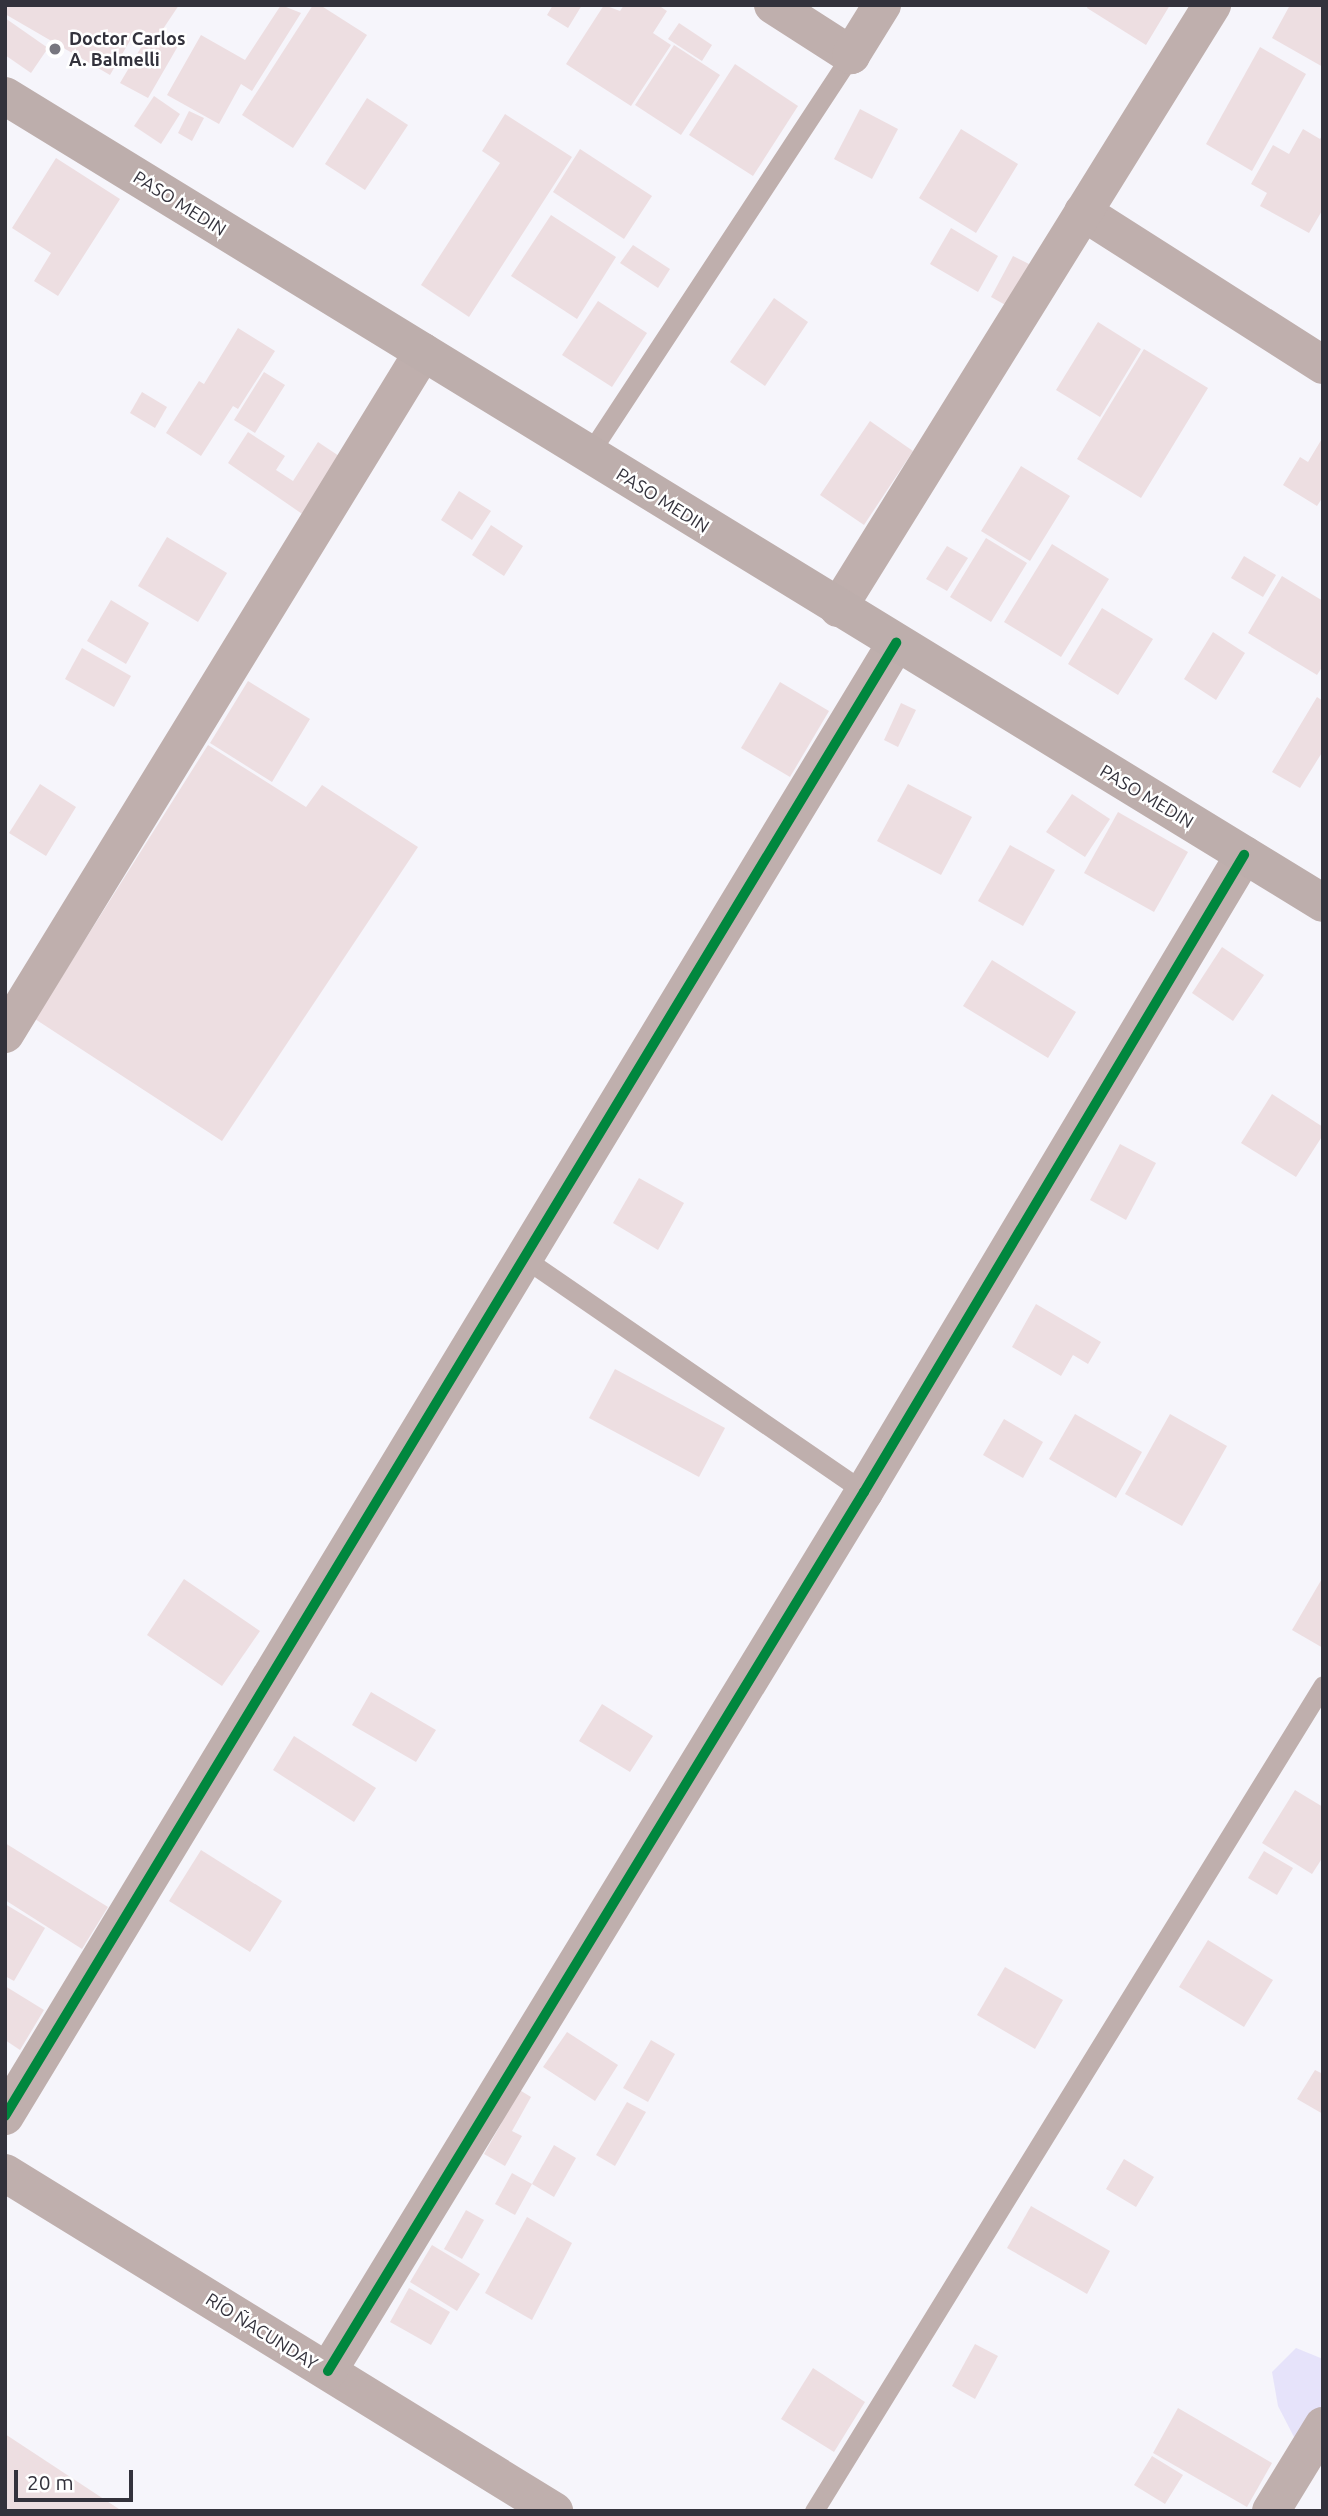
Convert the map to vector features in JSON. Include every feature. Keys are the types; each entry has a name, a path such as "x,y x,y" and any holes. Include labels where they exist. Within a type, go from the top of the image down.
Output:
{"street":[{"path":"772,5 851,55 882,5"},
{"path":"838,608 1212,5"},
{"name":"PASO MEDIN","path":"5,96 1323,903"},
{"path":"1083,212 1323,365"},
{"path":"5,1034 423,352"},
{"path":"5,2116 896,643"},
{"path":"328,2371 864,1492 1244,855"},
{"name":"RÍO ÑACUNDAY","path":"5,2173 554,2511"},
{"path":"1271,2511 1323,2427"}],"lane":[{"path":"589,454 851,55"},
{"path":"524,1258 864,1492"},
{"path":"814,2511 1323,1685"}],"shaded area":[{"path":"1296,2348 1323,2359 1323,2462 1294,2437 1278,2406 1272,2372"}],"building":[{"path":"5,5 179,5 159,35 178,46 148,98 120,83 146,39 135,32 110,75 5,14"},
{"path":"281,5 301,13 252,91 241,84 219,124 167,95 201,35 245,60"},
{"path":"313,5 320,5 367,35 293,148 242,115"},
{"path":"553,5 582,5 568,28 547,15"},
{"path":"604,5 620,11 624,5 658,5 667,11 653,33 671,45 631,106 566,64"},
{"path":"1088,5 1170,5 1146,45 1087,8"},
{"path":"1290,5 1323,5 1323,67 1272,38"},
{"path":"5,18 48,48 31,73 5,55"},
{"path":"679,23 712,45 702,61 668,39"},
{"path":"674,45 720,75 681,135 635,105"},
{"path":"1260,47 1306,74 1252,171 1206,144"},
{"path":"735,64 798,106 753,176 689,135"},
{"path":"154,96 180,114 161,144 134,126"},
{"path":"367,98 408,125 365,190 325,164"},
{"path":"860,109 898,129 872,179 834,159"},
{"path":"189,111 204,118 192,141 178,133"},
{"path":"505,114 572,157 469,317 421,285 500,163 482,151"},
{"path":"961,129 1018,164 976,233 919,198"},
{"path":"1303,129 1320,139 1323,134 1323,209 1309,233 1260,206 1267,193 1251,184 1273,145 1289,154"},
{"path":"580,149 652,196 624,239 553,192"},
{"path":"56,158 120,199 58,296 34,281 51,253 12,228"},
{"path":"551,215 616,257 577,319 511,276"},
{"path":"951,228 998,256 978,292 930,264"},
{"path":"633,245 670,269 658,288 620,263"},
{"path":"1013,256 1031,265 1009,307 991,297"},
{"path":"774,298 808,322 765,386 730,362"},
{"path":"598,301 647,333 612,387 562,355"},
{"path":"1098,322 1141,349 1100,417 1056,390"},
{"path":"238,328 275,351 238,409 233,406 201,456 166,433 199,381 204,384"},
{"path":"1144,349 1208,388 1141,498 1077,459"},
{"path":"264,372 285,385 255,433 234,420"},
{"path":"142,392 167,407 155,428 130,413"},
{"path":"870,421 913,451 864,525 820,495"},
{"path":"248,432 285,456 276,470 293,481 318,442 348,462 311,520 228,463"},
{"path":"1323,437 1323,497 1317,506 1283,485 1300,457 1308,462"},
{"path":"1021,466 1070,496 1030,561 981,531"},
{"path":"459,491 491,511 472,540 441,520"},
{"path":"491,525 523,546 504,576 472,555"},
{"path":"167,537 227,573 198,622 138,586"},
{"path":"986,538 1027,563 991,622 950,597"},
{"path":"1052,544 1109,579 1061,657 1004,622"},
{"path":"947,546 968,558 947,591 926,579"},
{"path":"1244,556 1276,575 1263,597 1231,578"},
{"path":"1282,576 1323,601 1323,666 1317,675 1248,633"},
{"path":"111,600 149,623 126,664 87,641"},
{"path":"1102,608 1153,639 1118,695 1068,664"},
{"path":"1213,632 1245,653 1216,700 1184,679"},
{"path":"82,648 131,676 114,707 65,679"},
{"path":"248,681 310,719 272,782 210,743"},
{"path":"780,682 829,711 790,777 741,748"},
{"path":"1317,697 1323,701 1323,751 1300,788 1272,772"},
{"path":"901,703 916,710 898,747 884,740"},
{"path":"208,745 306,807 322,785 418,847 222,1141 35,1019"},
{"path":"40,784 76,807 46,856 9,833"},
{"path":"908,784 972,817 941,875 877,841"},
{"path":"1072,794 1110,819 1085,857 1046,832"},
{"path":"1118,812 1188,852 1154,912 1084,873"},
{"path":"1010,845 1055,870 1023,926 978,901"},
{"path":"1222,947 1264,975 1233,1021 1192,993"},
{"path":"992,960 1076,1012 1048,1058 963,1006"},
{"path":"1272,1094 1323,1127 1323,1135 1296,1177 1241,1143"},
{"path":"1120,1144 1156,1163 1126,1220 1090,1200"},
{"path":"639,1178 684,1203 658,1250 613,1223"},
{"path":"1036,1304 1101,1342 1088,1364 1073,1355 1061,1376 1012,1347"},
{"path":"615,1369 725,1428 699,1477 589,1418"},
{"path":"1075,1414 1142,1452 1116,1498 1049,1459"},
{"path":"1170,1414 1227,1446 1182,1526 1125,1494"},
{"path":"1004,1419 1043,1442 1023,1478 983,1455"},
{"path":"1323,1577 1323,1648 1292,1630"},
{"path":"184,1579 260,1631 222,1686 147,1635"},
{"path":"371,1692 436,1730 416,1762 352,1725"},
{"path":"602,1704 653,1736 630,1772 579,1741"},
{"path":"294,1736 376,1788 354,1822 273,1770"},
{"path":"1295,1790 1323,1807 1323,1857 1312,1874 1262,1843"},
{"path":"5,1843 108,1907 82,1949 5,1900"},
{"path":"201,1850 282,1901 250,1952 169,1901"},
{"path":"1264,1851 1293,1868 1277,1895 1248,1878"},
{"path":"5,1904 45,1928 14,1981 5,1976"},
{"path":"1208,1940 1273,1980 1244,2027 1179,1987"},
{"path":"1005,1967 1063,2000 1035,2049 977,2015"},
{"path":"5,1986 44,2010 20,2050 5,2040"},
{"path":"567,2032 618,2065 595,2101 543,2067"},
{"path":"651,2040 675,2054 648,2102 623,2088"},
{"path":"1315,2070 1323,2074 1323,2114 1297,2099"},
{"path":"513,2086 531,2097 512,2131 522,2136 505,2166 484,2154 501,2124"},
{"path":"627,2102 646,2112 615,2166 596,2155"},
{"path":"554,2145 576,2158 554,2197 532,2184"},
{"path":"1124,2159 1154,2177 1136,2207 1106,2189"},
{"path":"512,2173 532,2184 515,2215 495,2204"},
{"path":"1031,2206 1110,2251 1087,2294 1007,2248"},
{"path":"466,2210 484,2220 462,2259 444,2249"},
{"path":"527,2217 572,2243 532,2320 485,2293"},
{"path":"432,2245 480,2274 457,2311 410,2282"},
{"path":"409,2288 450,2312 431,2345 390,2322"},
{"path":"975,2344 998,2356 975,2399 952,2386"},
{"path":"813,2368 865,2402 834,2452 781,2419"},
{"path":"1178,2408 1272,2463 1247,2507 1153,2453"},
{"path":"5,2434 122,2511 5,2511"},
{"path":"1152,2456 1183,2475 1165,2504 1134,2485"}],"cycle path":[{"path":"5,2116 896,643"},
{"path":"328,2371 864,1492 1244,855"}],"place":[{"name":"Doctor Carlos A. Balmelli","path":"55,49"}]}
